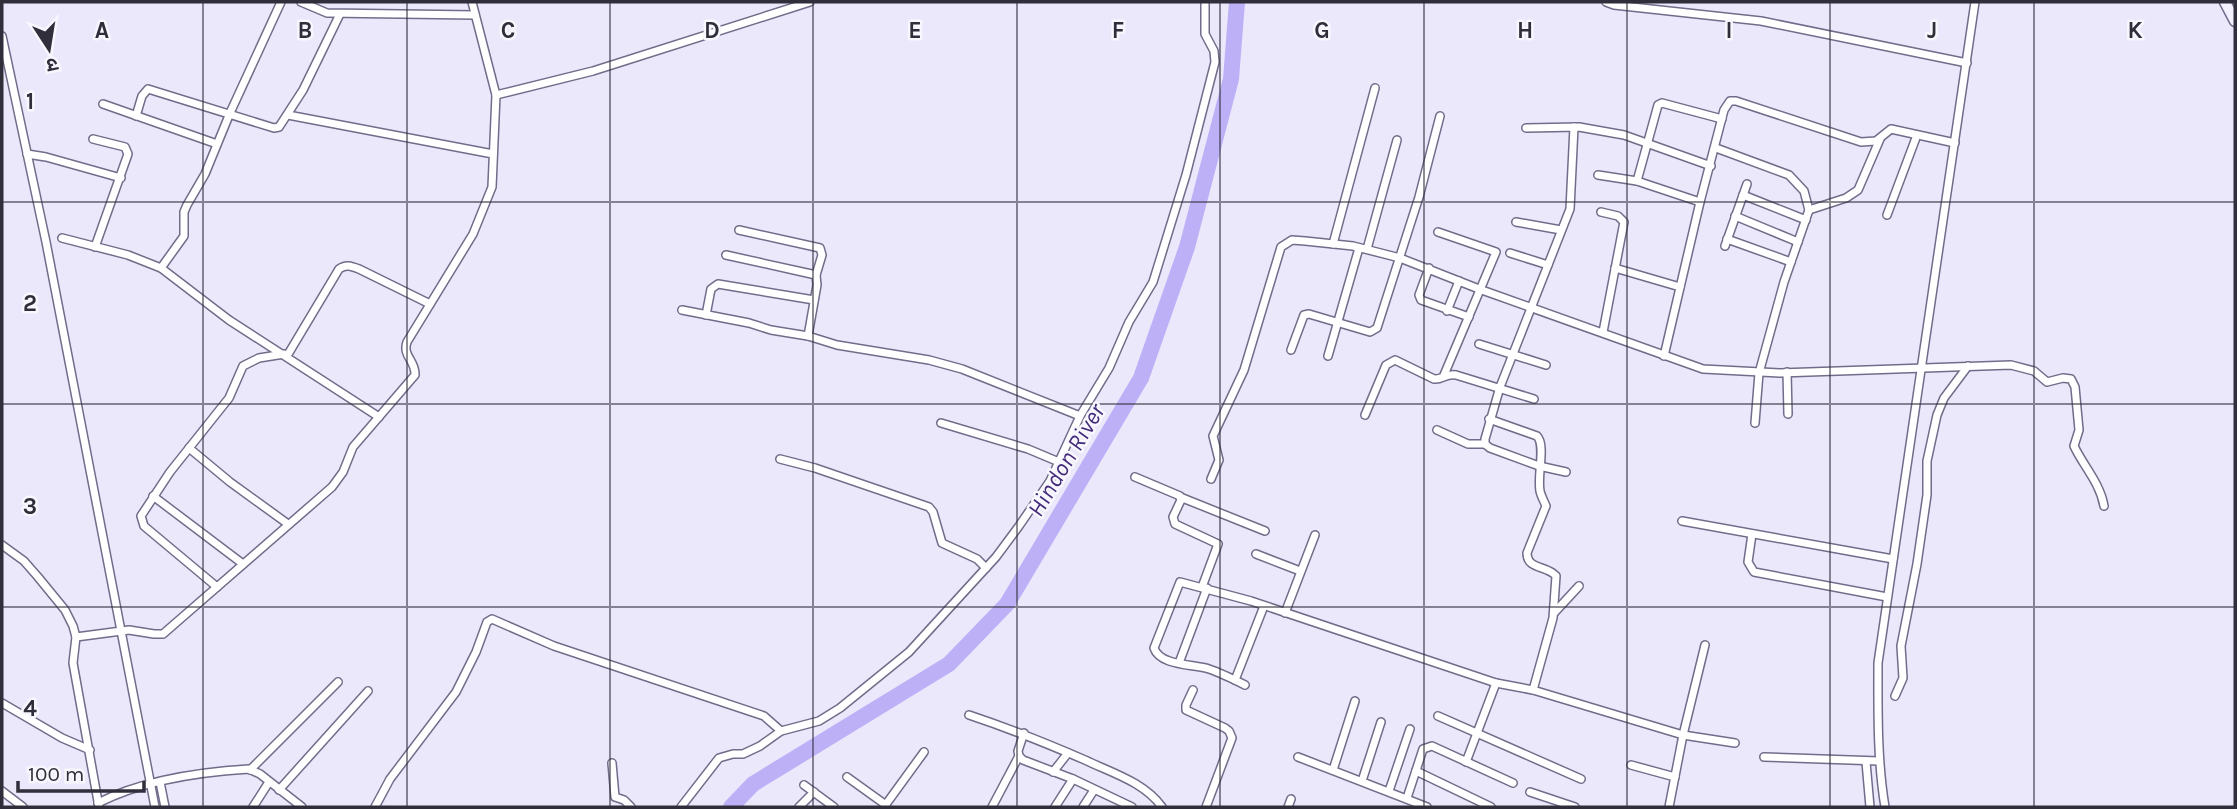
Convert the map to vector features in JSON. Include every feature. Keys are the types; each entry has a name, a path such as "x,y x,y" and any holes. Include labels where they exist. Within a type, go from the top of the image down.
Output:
{"street":[{"path":"161,268 184,236 184,212 205,174 281,2"},
{"path":"301,2 318,11 340,14 475,15"},
{"path":"76,637 122,630 163,634 332,487 343,472 354,447 415,375 405,348 473,234 492,187 496,95 472,2"},
{"path":"496,95 593,71 810,2"},
{"path":"681,807 719,758 752,751 781,731 805,726 840,708 909,652 986,568 1041,494 1080,416 1109,368 1129,322 1153,282 1180,198 1214,62 1214,51 1205,34 1205,2"},
{"path":"1606,2 1761,21 1967,64"},
{"path":"1885,807 1879,761 1878,663 1975,2"},
{"path":"2225,2 2235,21"},
{"path":"136,116 142,96 148,89 279,128 317,63 340,14"},
{"path":"2,36 155,807"},
{"path":"1333,244 1375,88"},
{"path":"1664,356 1700,202 1722,119 1730,101 1861,142 1880,138 1891,130 1955,143"},
{"path":"1637,181 1660,103 1722,119"},
{"path":"103,104 217,144"},
{"path":"289,115 494,153"},
{"path":"1291,349 1304,315 1309,314 1370,332 1377,328 1400,258 1440,116"},
{"path":"1485,444 1489,419 1500,387 1570,209 1574,127"},
{"path":"1526,128 1574,127 1624,135 1711,166"},
{"path":"1887,215 1917,135"},
{"path":"1809,210 1846,198 1858,190 1880,138"},
{"path":"93,139 127,149 127,161 95,247"},
{"path":"1328,356 1397,140"},
{"path":"1716,148 1789,175 1804,191 1809,210 1759,373 1755,423"},
{"path":"27,154 121,178"},
{"path":"1598,175 1637,181 1700,202"},
{"path":"1747,184 1726,242 1791,262"},
{"path":"1743,195 1806,220"},
{"path":"1601,212 1618,216 1624,222 1603,332"},
{"path":"1735,216 1798,242"},
{"path":"1517,222 1562,230"},
{"path":"739,230 820,248 822,255 816,275 808,336"},
{"path":"1365,415 1389,362 1402,362 1434,379 1440,379 1444,375 1496,252 1438,232"},
{"path":"62,238 128,255 161,268 229,320 379,417"},
{"path":"1211,479 1219,460 1213,436 1244,370 1281,247 1292,240 1363,248 1400,258 1703,369 1759,373 2011,365 2034,371 2047,382 2071,379 2075,387 2079,430 2074,446 2086,470 2099,487 2104,506"},
{"path":"1510,253 1548,265"},
{"path":"726,255 816,275"},
{"path":"285,355 343,266 359,269 429,304"},
{"path":"1429,268 1419,295 1421,300 1469,317"},
{"path":"1615,268 1680,288"},
{"path":"1447,311 1459,281"},
{"path":"706,315 711,289 718,284 814,300"},
{"path":"682,310 808,336 836,345 897,353 962,369 1080,416"},
{"path":"1479,344 1546,365"},
{"path":"217,587 144,526 141,516 153,496 229,398 243,366 259,358 285,355"},
{"path":"1895,696 1903,678 1901,646 1927,495 1927,461 1944,398 1969,365"},
{"path":"1787,372 1788,414"},
{"path":"1444,375 1456,375 1534,399"},
{"path":"1489,419 1541,439 1540,494 1546,506 1527,559 1531,564 1556,576 1553,613 1533,690"},
{"path":"941,424 1021,446 1059,462"},
{"path":"1437,430 1472,445 1485,444 1539,466 1566,472"},
{"path":"189,448 288,524"},
{"path":"780,459 816,468 929,507 942,543 977,559 986,568"},
{"path":"1135,477 1265,531"},
{"path":"153,496 243,564"},
{"path":"1179,663 1219,544 1175,524 1173,517 1180,497"},
{"path":"1682,522 1893,559"},
{"path":"1752,534 1748,562 1754,572 1887,597"},
{"path":"1285,613 1315,535"},
{"path":"2,545 24,561 65,610 76,637 74,663 98,805 115,794 151,784 250,770 260,774 302,807"},
{"path":"1256,554 1300,571"},
{"path":"1245,685 1205,668 1157,656 1154,648 1180,582 1264,606 1496,682 1533,690 1683,735 1735,743"},
{"path":"1553,613 1579,586"},
{"path":"1235,681 1264,606"},
{"path":"374,807 390,779 456,692 487,622 492,619 554,646 764,716 781,731"},
{"path":"1669,807 1705,645"},
{"path":"250,770 338,682"},
{"path":"1466,762 1496,682"},
{"path":"1193,690 1186,710 1225,728 1232,738 1206,807"},
{"path":"279,790 368,691"},
{"path":"1333,770 1355,701"},
{"path":"2,703 62,738 90,750"},
{"path":"969,715 1024,733 1137,784 1163,807"},
{"path":"1438,716 1478,731 1581,779"},
{"path":"1362,781 1381,722"},
{"path":"1389,791 1410,729"},
{"path":"992,807 1018,756 1024,733"},
{"path":"1407,798 1426,746 1432,746 1513,783"},
{"path":"847,777 885,806 924,752"},
{"path":"1053,772 1068,753"},
{"path":"1018,756 1073,779 1126,806"},
{"path":"1298,757 1427,807"},
{"path":"1764,757 1879,761"},
{"path":"1866,762 1870,807"},
{"path":"612,763 615,797 624,800 631,807"},
{"path":"1631,765 1675,777"},
{"path":"1416,771 1491,807"},
{"path":"1055,807 1073,779"},
{"path":"160,782 165,807"},
{"path":"253,807 269,782"},
{"path":"804,785 834,807"},
{"path":"1083,807 1094,789"},
{"path":"2,791 23,807"},
{"path":"799,807 814,792"},
{"path":"1530,792 1575,807"}],"waterway":[{"name":"Hindon River","path":"731,807 753,784 949,664 1007,604 1141,378 1187,247 1231,79 1237,2"}]}
